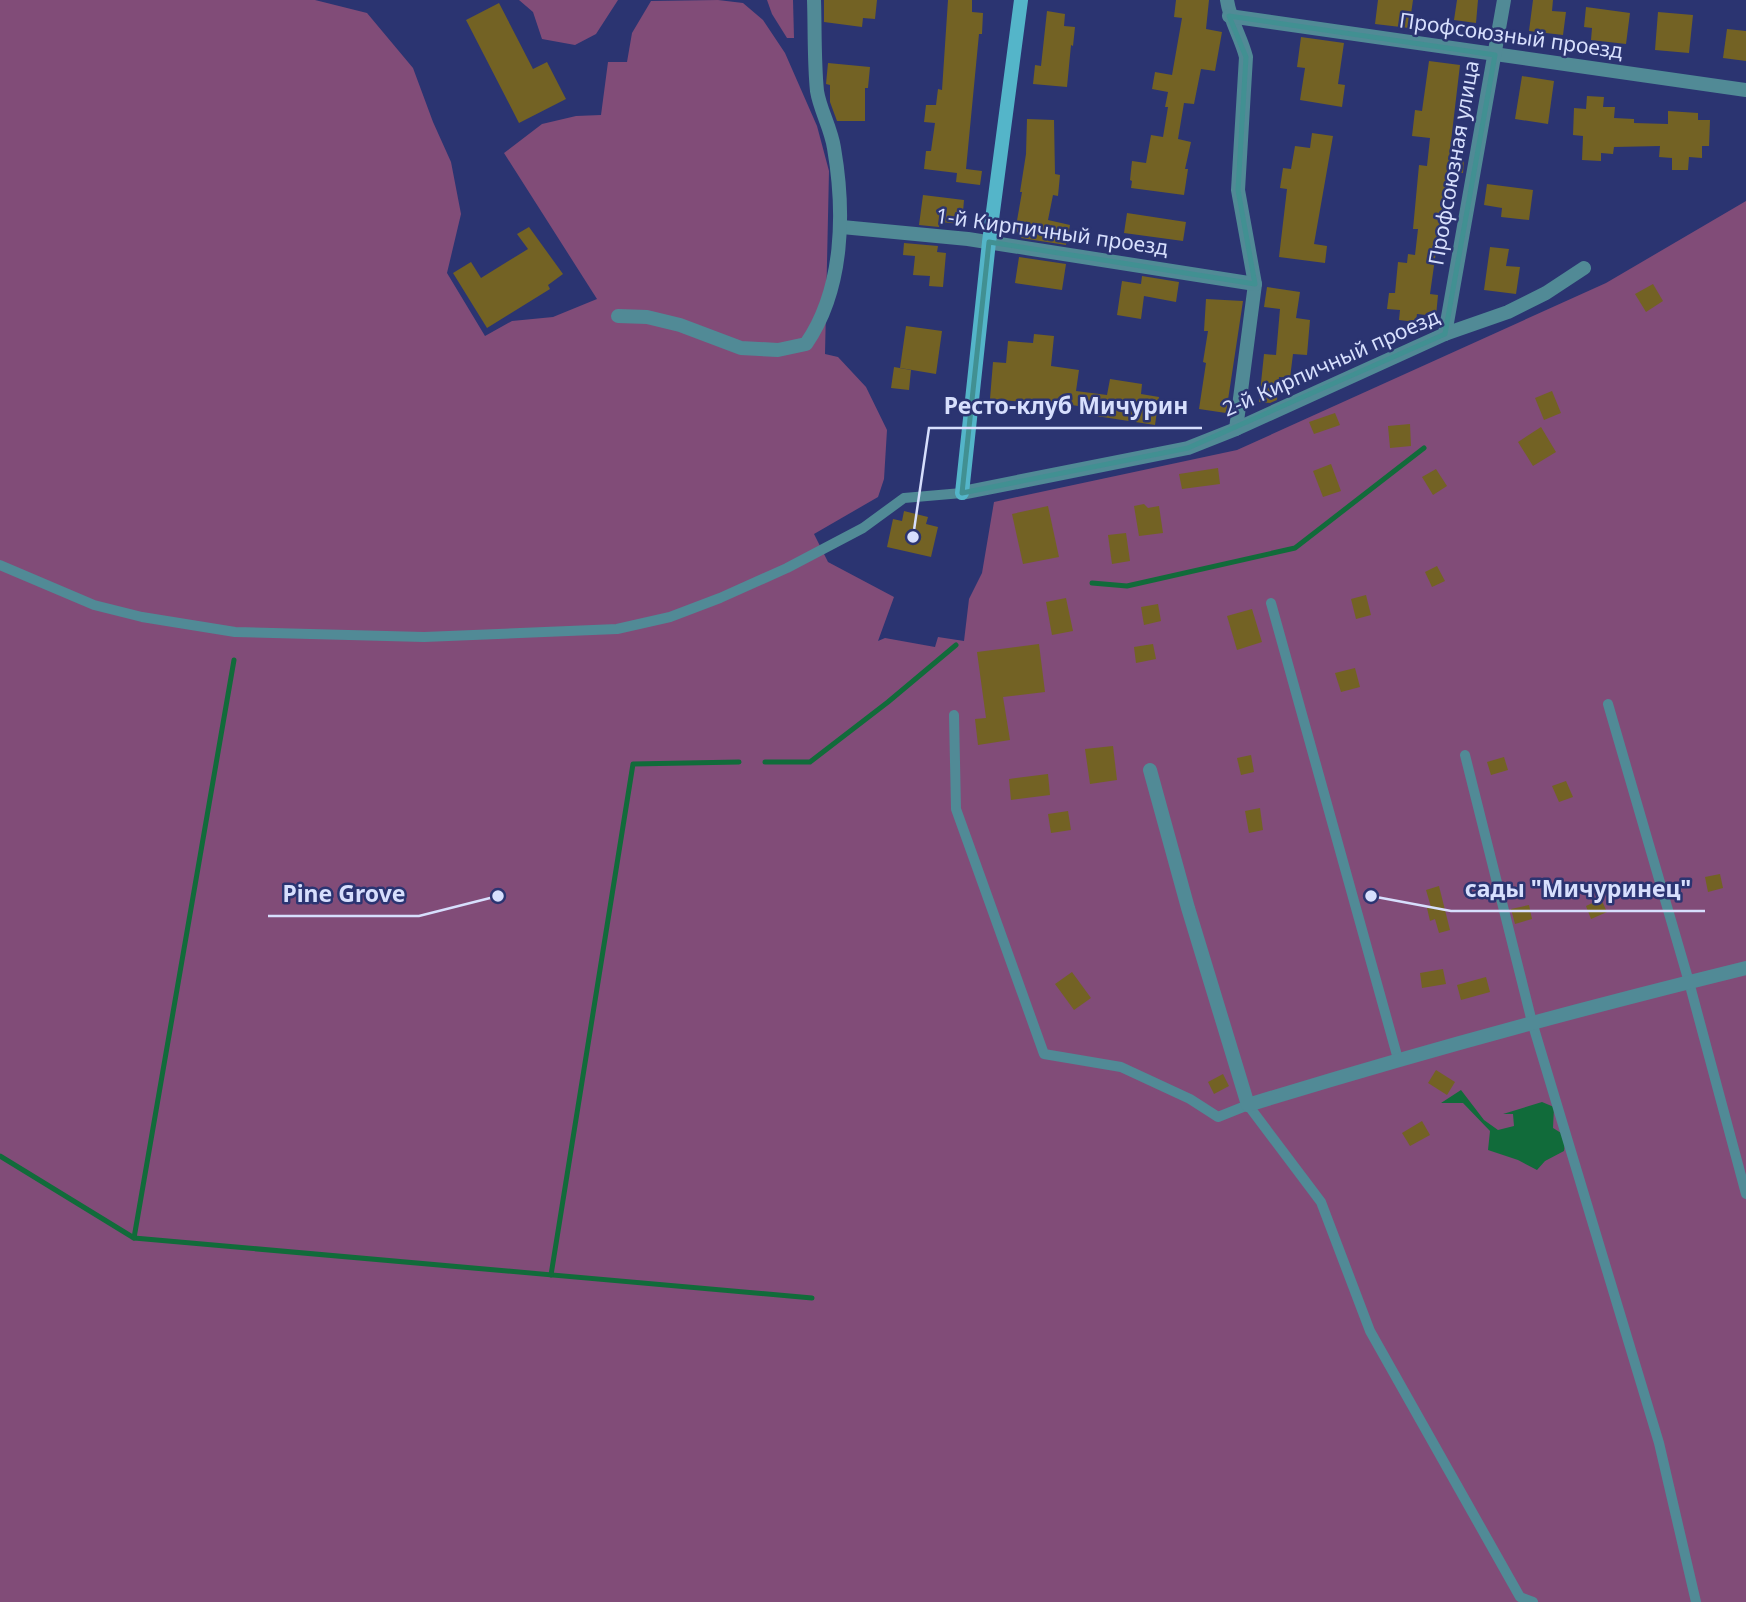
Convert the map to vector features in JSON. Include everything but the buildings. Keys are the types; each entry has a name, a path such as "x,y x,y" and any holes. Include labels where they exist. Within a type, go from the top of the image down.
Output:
{"street":[{"path":"618,316 647,317 680,325 741,348 778,350 806,344 817,328 836,268 842,226 834,146 818,93 814,0"},
{"path":"961,493 989,242 1021,0"},
{"path":"1227,0 1230,16 1242,40 1246,57 1238,190 1255,284 1236,429"},
{"name":"Профсоюзная улица","path":"1445,334 1504,0"},
{"name":"Профсоюзный проезд","path":"1230,16 1746,90"},
{"name":"1-й Кирпичный проезд","path":"842,226 989,242 1255,284"},
{"name":"2-й Кирпичный проезд","path":"961,493 1188,448 1445,334 1508,312 1546,293 1584,268"},
{"path":"1150,770 1188,908 1248,1105 1532,1022 1746,968"}],"lane":[{"path":"0,565 94,605 142,617 235,632 425,637 617,629 682,612 787,568 863,528 904,498 961,493"},
{"path":"1271,603 1398,1059"},
{"path":"1608,704 1689,982 1746,1194"},
{"path":"954,715 956,809 1044,1054 1121,1068 1189,1099 1218,1117 1248,1105 1321,1202 1370,1331 1520,1597 1533,1602"},
{"path":"1465,755 1532,1022 1659,1443 1696,1602"}],"highlighted area":[{"path":"1229,16 1495,55 1445,334 1188,448 962,493 989,242 1255,284 1238,190 1246,57"}],"shaded area":[{"path":"0,0 315,0 367,13 413,68 451,162 461,214 447,273 485,336 512,321 553,317 597,299 504,153 542,124 576,116 601,115 608,62 627,62 632,33 651,1 718,0 743,3 763,20 785,53 817,126 829,171 825,354 838,357 866,387 887,430 884,479 878,497 814,534 828,562 894,597 878,641 885,638 935,647 938,637 964,641 969,599 982,573 994,502 1237,450 1606,283 1746,201 1746,1602 0,1602"},
{"path":"519,0 618,0 596,34 575,45 542,39 533,12"},
{"path":"767,0 793,0 794,38 787,38"},
{"path":"1461,1090 1484,1120 1498,1130 1514,1126 1513,1114 1503,1114 1542,1102 1554,1107 1553,1128 1566,1136 1564,1151 1545,1161 1537,1170 1488,1150 1490,1131 1463,1103 1441,1103"}],"waterway":[{"path":"1092,583 1127,586 1295,548 1424,448"},
{"path":"765,762 810,762 956,645"},
{"path":"134,1238 234,660"},
{"path":"551,1275 633,764 739,762"},
{"path":"0,1156 134,1238 812,1298"}],"place":[{"name":"Ресто-клуб Мичурин","path":"913,537"},
{"name":"Pine Grove","path":"498,896"},
{"name":"сады \"Мичуринец\"","path":"1371,896"}]}
